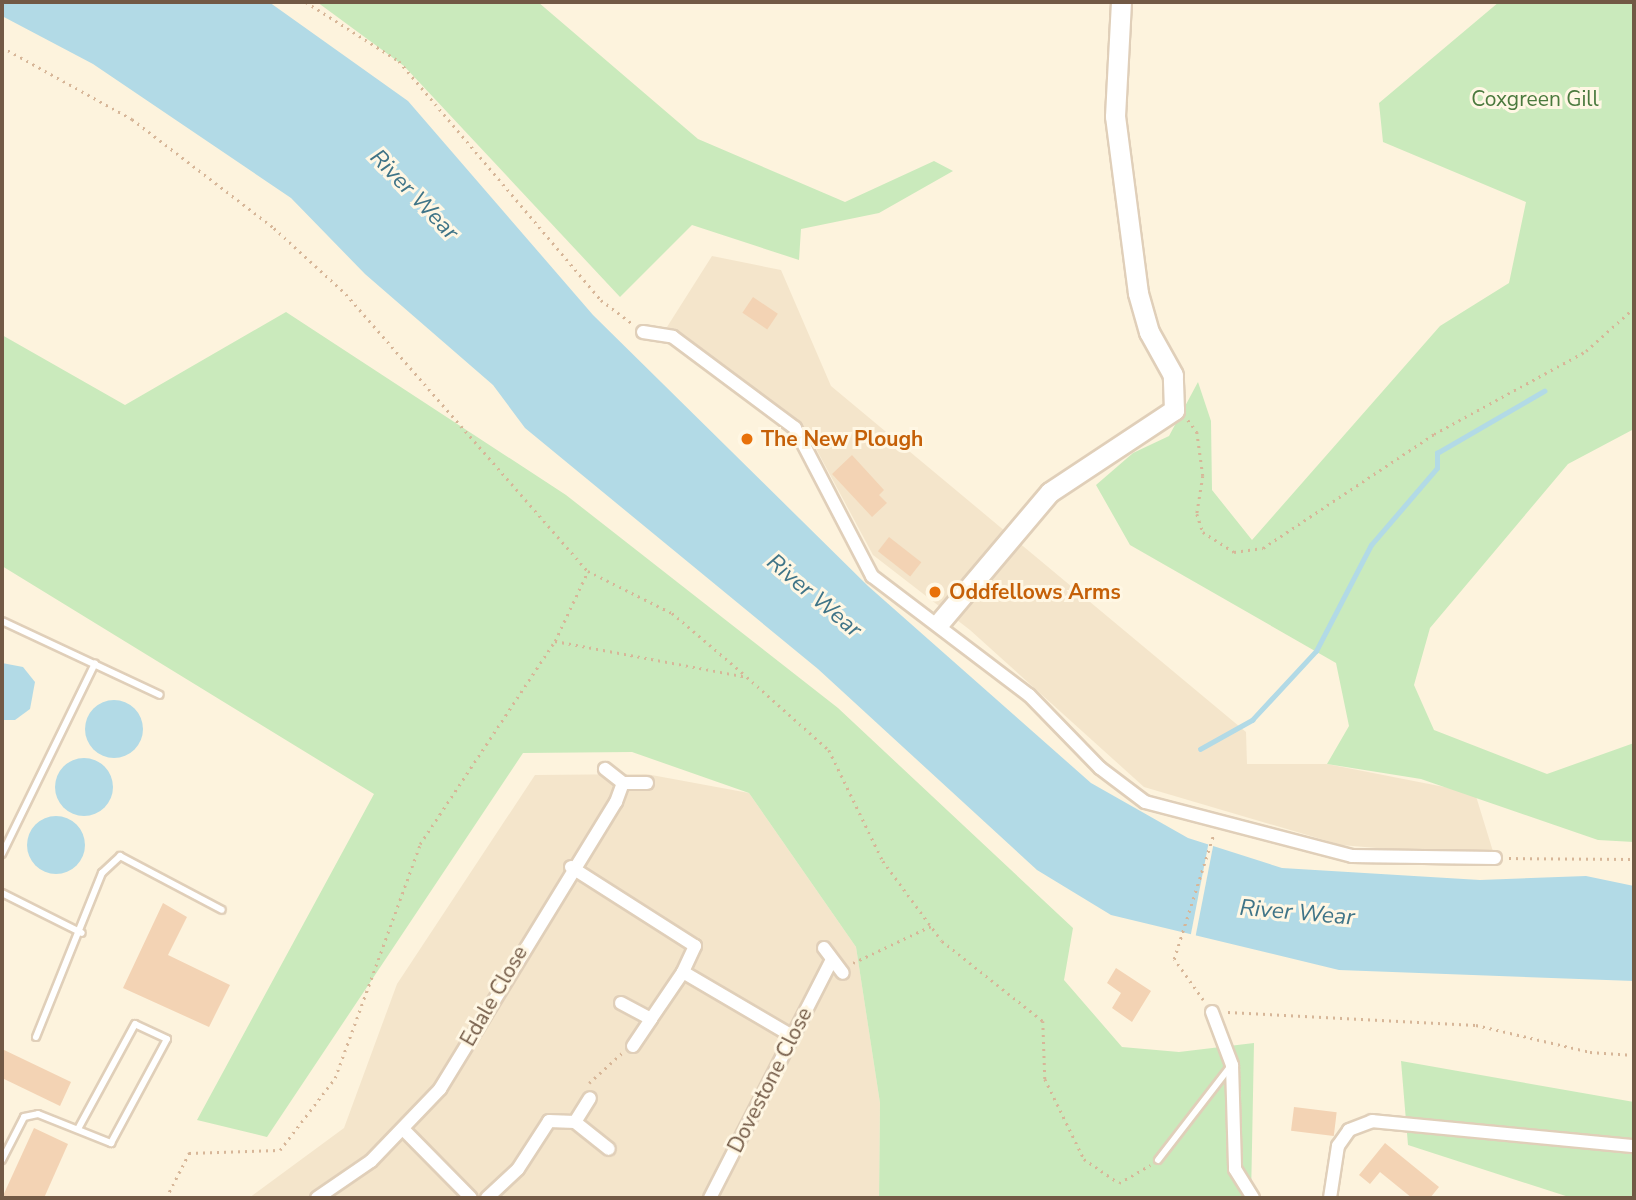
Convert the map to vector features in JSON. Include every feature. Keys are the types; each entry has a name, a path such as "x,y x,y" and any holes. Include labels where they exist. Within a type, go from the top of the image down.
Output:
{"street":[{"path":"940,622 1050,492 1174,410 1173,376 1149,331 1138,293 1123,180 1115,116 1121,2"},
{"path":"643,332 673,337 795,428 872,576 940,622 1145,802 1352,856 1495,858"},
{"path":"604,769 623,783 647,783"},
{"name":"Edale Close","path":"317,1198 404,1130 440,1089 623,783"},
{"path":"571,867 695,946 682,972 633,1046"},
{"path":"824,948 831,962 843,973"},
{"name":"Dovestone Close","path":"710,1198 831,962"},
{"path":"682,972 792,1036"},
{"path":"621,1003 651,1019"},
{"path":"1212,1012 1232,1065 1236,1169 1253,1198"},
{"path":"575,1122 590,1098"},
{"path":"487,1198 518,1169 549,1121 575,1122 609,1149"},
{"path":"1330,1198 1338,1146 1349,1130 1372,1121 1634,1146"},
{"path":"404,1130 465,1196"}],"lane":[{"path":"2,621 160,695"},
{"path":"2,854 95,663"},
{"path":"2,832 10,837"},
{"path":"36,1037 82,933 102,873 120,856 222,910"},
{"path":"2,893 82,933"},
{"path":"2,1160 24,1117 38,1114 78,1129 106,1145 115,1141 167,1039 135,1024 78,1129"},
{"path":"1158,1160 1232,1065"}],"path":[{"path":"306,2 399,61 601,300 643,332"},
{"path":"2,47 132,119 274,229 346,294 588,571 671,613 747,677"},
{"path":"1174,410 1197,432 1203,476 1197,514 1203,533 1234,552 1263,548 1434,434 1586,352 1634,308"},
{"path":"555,642 588,571"},
{"path":"1216,828 1174,960 1212,1012 1476,1025 1590,1052 1634,1055"},
{"path":"1495,858 1634,859"},
{"path":"843,973 931,926"},
{"path":"590,1098 585,1088 633,1046"}],"shaded area":[{"path":"712,256 781,270 831,386 1246,732 1247,764 1327,764 1475,793 1495,858 1341,845 1144,787 970,630 873,555 805,428 667,327"},
{"path":"646,774 749,793 856,947 880,1103 879,1198 249,1198 344,1128 397,984 535,775"}],"green space":[{"path":"317,2 538,2 698,139 845,202 934,161 953,171 879,213 801,229 799,260 692,225 620,297 404,66"},
{"name":"Coxgreen Gill","path":"1499,2 1634,2 1634,429 1568,464 1430,628 1414,685 1434,730 1547,774 1634,743 1634,842 1598,840 1421,779 1327,764 1349,726 1336,663 1130,545 1096,485 1133,453 1169,436 1198,382 1211,421 1212,490 1252,540 1440,326 1509,283 1526,202 1383,142 1379,103"},
{"path":"286,312 566,495 838,708 1073,928 1064,980 1122,1047 1179,1052 1254,1043 1251,1198 879,1198 880,1103 856,947 749,793 632,752 523,753 267,1137 197,1120 374,794 2,566 2,335 125,405"},
{"path":"1401,1061 1634,1102 1634,1198 1572,1198 1408,1145"}],"water":[{"name":"River Wear","path":"2,2 269,2 408,101 593,315 868,586 1091,783 1188,838 1282,868 1480,880 1586,876 1634,886 1634,981 1339,970 1111,915 1037,870 818,669 525,428 493,385 365,274 291,198 93,64 2,16"},
{"path":"2,663 23,667 35,682 30,709 15,720 2,720"},
{"path":"114,700 125,702 138,713 143,729 141,740 130,753 114,758 103,756 90,745 85,729 87,718 98,705"},
{"path":"84,758 95,760 108,771 113,787 111,798 100,811 84,816 73,814 60,803 55,787 57,776 68,763"},
{"path":"56,816 67,818 80,829 85,845 83,856 72,869 56,874 45,872 32,861 27,845 29,834 40,821"}],"pier":[{"path":"1209,841 1214,842 1195,941 1190,940"}],"building":[{"path":"753,297 778,314 767,330 742,313"},
{"path":"852,455 884,490 879,495 887,503 872,517 832,474"},
{"path":"889,537 921,562 910,576 878,551"},
{"path":"163,903 187,917 168,955 230,985 209,1027 123,988"},
{"path":"1116,968 1151,991 1132,1022 1112,1008 1121,993 1107,983"},
{"path":"2,1049 71,1082 60,1106 2,1078"},
{"path":"1294,1107 1337,1112 1334,1136 1291,1131"},
{"path":"34,1128 68,1144 44,1198 2,1198"},
{"path":"1385,1143 1439,1187 1430,1198 1412,1198 1380,1172 1370,1184 1359,1175"}],"waterway":[{"name":"Coxgreen Gill","path":"1200,749 1252,720 1316,651 1371,545 1437,468 1437,453 1544,391"}],"place":[{"name":"The New Plough","path":"747,439"},
{"name":"Oddfellows Arms","path":"935,592"}]}
